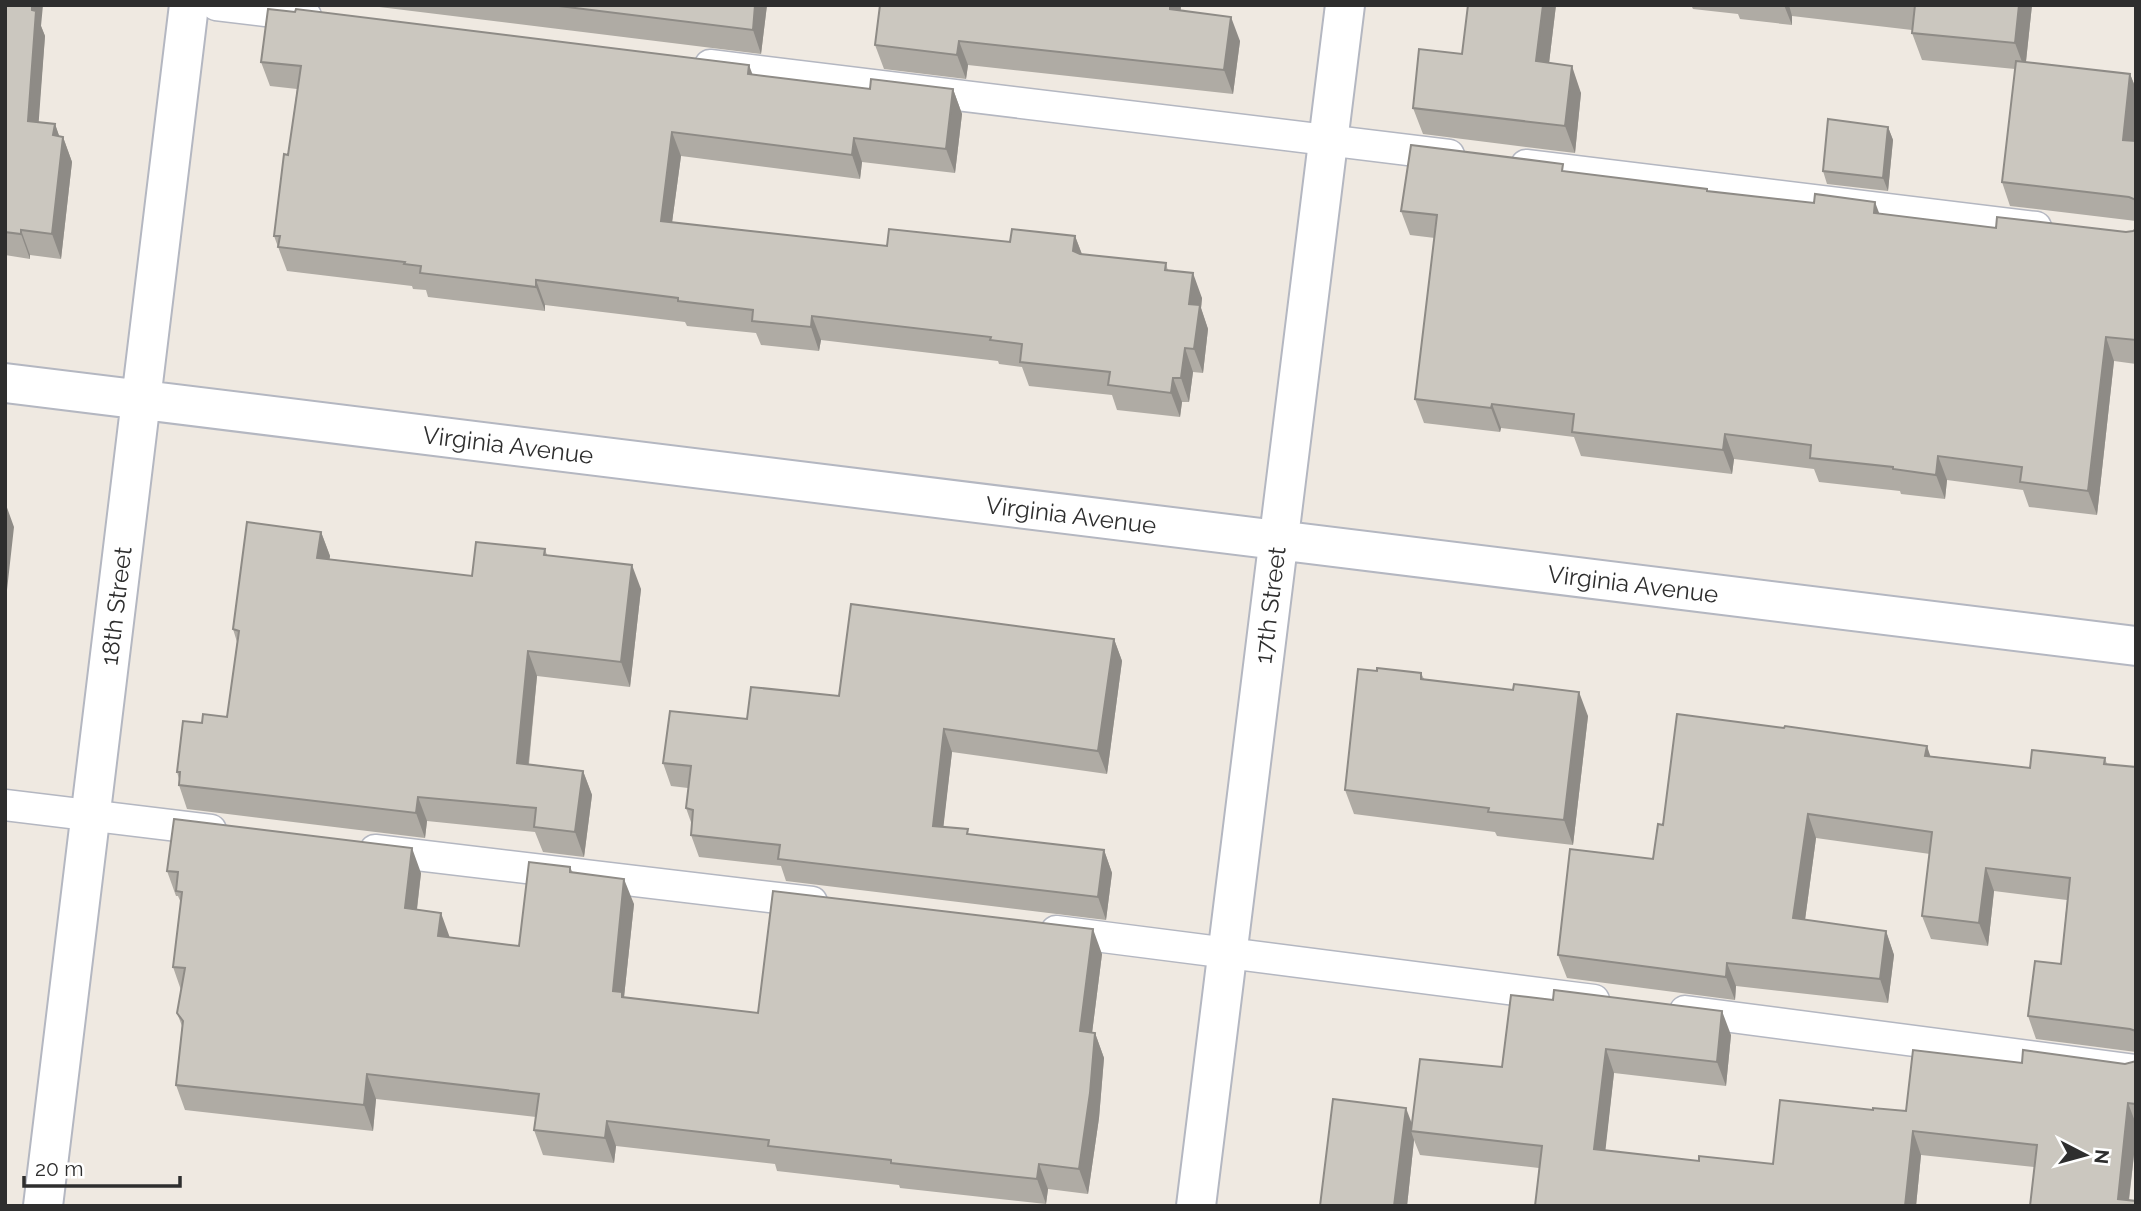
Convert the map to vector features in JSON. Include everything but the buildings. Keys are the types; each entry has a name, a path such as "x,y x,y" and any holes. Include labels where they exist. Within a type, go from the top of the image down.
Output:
{"street":[{"name":"18th Street","path":"43,1206 189,5"},
{"name":"17th Street","path":"1196,1206 1345,5"},
{"name":"Virginia Avenue","path":"5,383 2136,646"}],"lane":[{"path":"216,5 340,20"},
{"path":"683,62 2067,231"},
{"path":"5,805 243,834"},
{"path":"354,847 840,905"},
{"path":"1034,929 2136,1070"}]}
